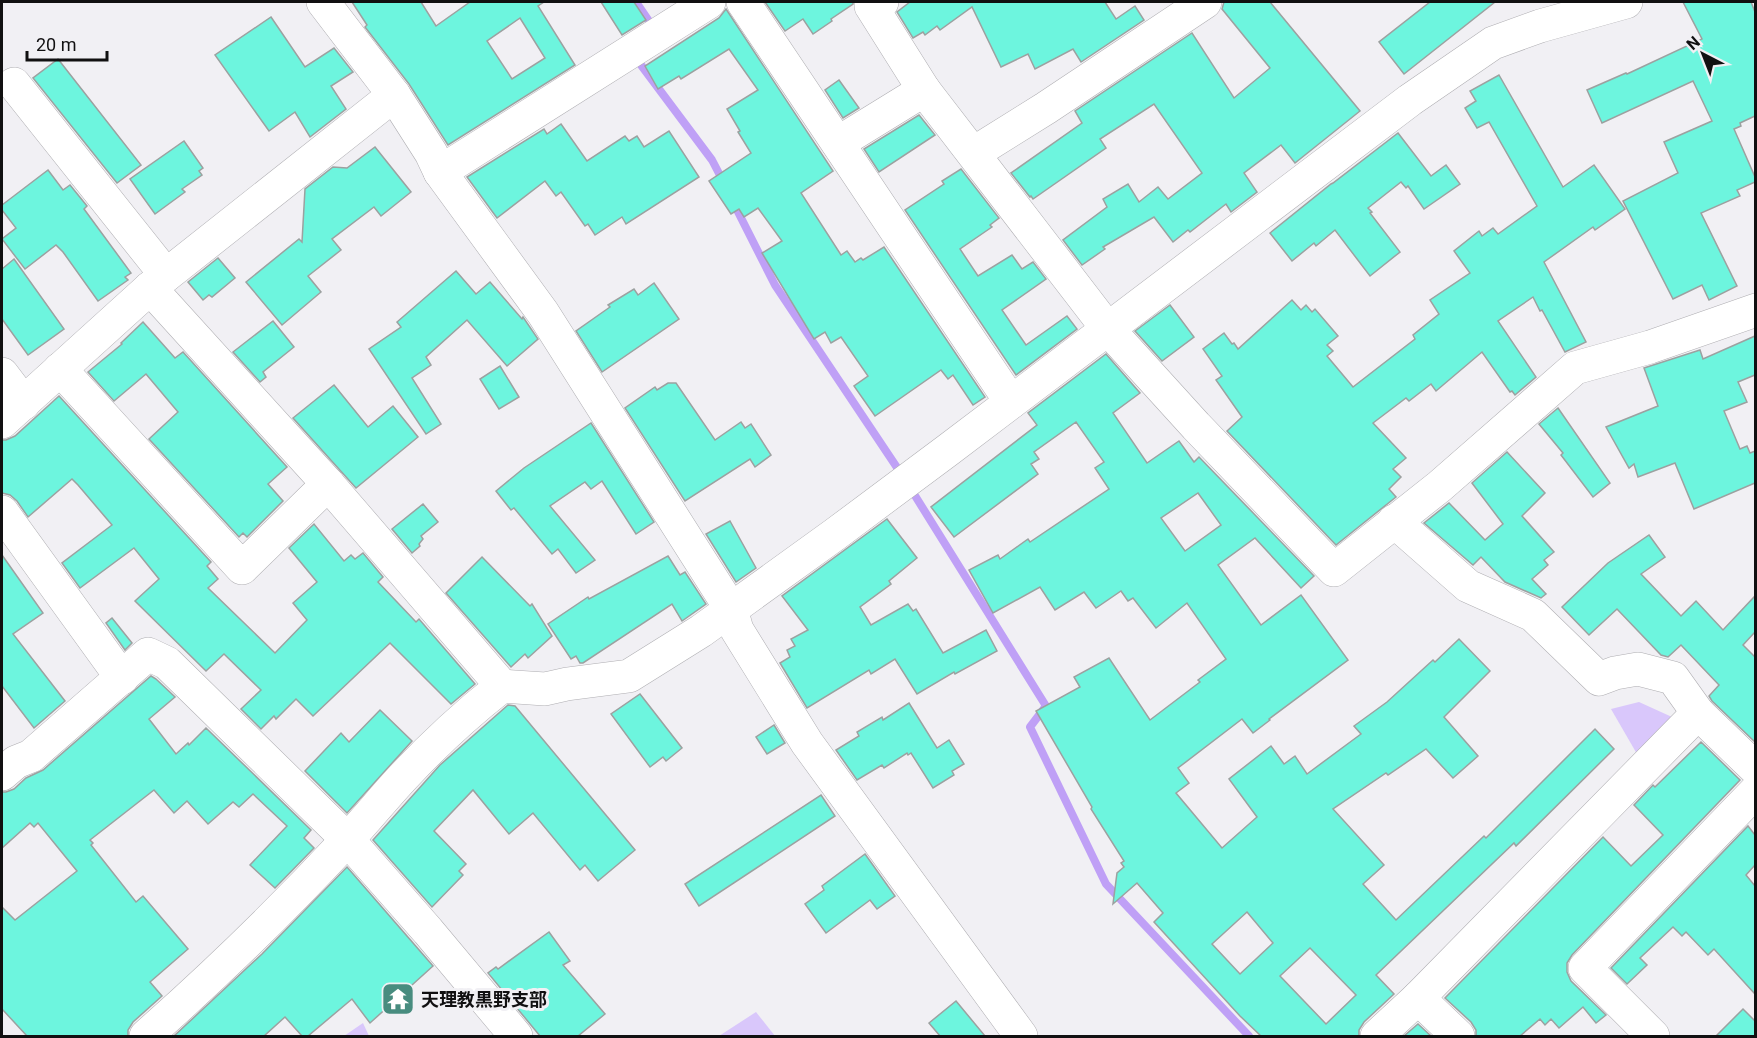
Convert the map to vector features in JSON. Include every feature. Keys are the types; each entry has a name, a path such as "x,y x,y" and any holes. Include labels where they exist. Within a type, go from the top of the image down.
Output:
{"street":[{"path":"323,2 394,95 440,172 543,313 731,609 736,630 807,743 1021,1036"},
{"path":"440,172 709,2"},
{"path":"743,2 1011,402"},
{"path":"146,1036 184,1003 278,912 348,840 406,774 502,686 545,689 628,676 700,631 834,535 1410,100 1493,43 1540,26 1626,2"},
{"path":"873,3 924,90 1107,328 1196,426 1334,570 1440,486 1575,368 1650,347 1755,310"},
{"path":"974,153 1194,5"},
{"path":"14,84 158,281 328,484 502,686"},
{"path":"838,143 924,90"},
{"path":"2,374 13,413 158,281 394,95"},
{"path":"60,369 242,568 328,484"},
{"path":"2,512 122,678"},
{"path":"1394,521 1468,586 1533,615 1599,679 1615,673 1638,669 1672,678 1698,713 1755,769"},
{"path":"2,774 16,762 31,756 148,654 167,663 348,840 516,1036"},
{"path":"1377,1036 1418,998 1698,713"},
{"path":"1653,1036 1585,968 1755,791"},
{"path":"1418,998 1458,1036"}],"shaded area":[{"path":"1639,702 1672,717 1637,754 1611,709"},
{"path":"756,1012 775,1036 719,1036"},
{"path":"363,1023 369,1036 344,1036"}],"building":[{"path":"352,2 421,2 436,26 470,2 544,2 538,6 575,65 448,145 409,84 365,27 367,25","holes":["520,18 545,58 512,79 487,41"]},
{"path":"601,2 634,2 646,20 622,35"},
{"path":"765,2 853,2 853,4 813,34 803,19 785,31"},
{"path":"910,2 1105,2 1116,19 1135,6 1144,20 1081,62 1073,49 1035,69 1028,54 1001,67 972,7 940,30 937,26 925,35 923,32 913,38 897,12"},
{"path":"1224,2 1270,2 1360,111 1295,163 1281,145 1244,173 1257,192 1231,212 1226,204 1173,242 1154,217 1103,247 1105,249 1082,265 1063,240 1107,207 1103,199 1128,184 1139,202 1158,187 1168,199 1202,173 1154,104 1100,139 1106,148 1033,199 1011,173 1082,123 1075,111 1192,33 1234,98 1270,68 1222,9"},
{"path":"1430,2 1495,2 1404,74 1379,42"},
{"path":"1683,2 1751,2 1755,12 1755,116 1740,123 1741,126 1734,129 1755,177 1755,182 1737,190 1740,196 1701,213 1737,286 1709,300 1702,285 1673,299 1623,201 1678,173 1664,142 1712,121 1693,81 1602,123 1587,90 1702,39"},
{"path":"726,9 833,171 801,193 841,255 847,251 855,262 861,258 863,260 884,247 985,397 973,405 953,375 948,379 941,370 875,416 854,386 868,376 841,337 831,343 825,332 814,339 762,253 782,241 758,208 744,217 739,209 731,214 709,181 751,153 727,109 758,90 729,49 681,79 679,76 658,89 645,66 719,18"},
{"path":"271,17 305,67 334,48 353,72 331,86 346,109 310,137 295,112 269,131 215,55"},
{"path":"58,59 141,165 117,183 33,78"},
{"path":"1499,75 1563,187 1594,165 1625,209 1595,230 1593,227 1544,262 1586,342 1565,352 1533,297 1498,321 1536,377 1515,395 1512,391 1510,392 1482,352 1436,391 1431,384 1409,401 1406,398 1373,423 1406,458 1393,469 1401,477 1389,489 1396,497 1336,545 1227,431 1242,417 1216,380 1222,376 1203,349 1224,333 1238,349 1292,300 1301,310 1306,305 1312,312 1315,309 1338,336 1327,345 1333,351 1327,356 1353,387 1415,339 1413,335 1439,314 1430,300 1470,273 1454,251 1479,231 1482,236 1493,228 1498,234 1537,206 1489,122 1477,128 1465,108 1476,101 1470,91"},
{"path":"839,80 859,108 843,118 825,90"},
{"path":"919,115 935,135 879,172 864,149"},
{"path":"561,124 587,161 625,136 629,141 637,136 644,147 669,131 699,177 626,224 622,217 595,235 588,224 585,226 561,192 556,196 545,181 497,218 467,177 544,129 547,134"},
{"path":"1398,133 1431,176 1446,165 1460,184 1424,209 1408,186 1406,188 1401,182 1368,208 1400,252 1370,276 1335,230 1316,246 1314,243 1292,261 1270,233"},
{"path":"184,141 203,168 199,171 202,175 182,189 185,192 155,214 130,179"},
{"path":"375,147 411,192 381,216 374,207 332,239 341,250 308,276 321,292 282,325 246,282 299,239 302,242 305,189 333,167 347,168"},
{"path":"961,169 999,218 990,225 992,227 960,249 978,276 1012,255 1022,269 1033,262 1046,279 1002,310 1026,345 1067,316 1077,329 1016,375 905,210 944,184 942,181"},
{"path":"48,170 63,190 70,185 87,206 84,209 131,273 125,277 128,280 98,301 56,245 25,269 2,239 16,228 2,210 2,205"},
{"path":"218,258 235,278 212,297 209,295 203,300 188,282"},
{"path":"14,259 64,329 28,355 2,319 2,269"},
{"path":"456,271 476,294 490,282 522,319 523,317 538,339 507,366 467,320 426,357 431,365 412,378 441,424 426,434 369,349 401,327 397,322"},
{"path":"654,283 679,319 602,372 576,331 610,307 608,305 634,289 638,295"},
{"path":"1170,305 1194,337 1162,361 1135,331"},
{"path":"273,321 294,347 263,372 266,377 260,382 233,352"},
{"path":"143,322 175,358 183,352 287,467 268,484 283,501 247,537 243,533 239,537 149,439 178,412 146,374 114,401 88,372 122,344"},
{"path":"1755,336 1755,375 1738,382 1747,402 1724,411 1740,449 1747,446 1750,453 1755,451 1755,483 1694,509 1675,463 1638,477 1634,464 1629,468 1606,427 1658,406 1644,368 1700,350 1703,359"},
{"path":"1106,354 1140,393 1113,413 1147,463 1179,441 1194,462 1199,457 1314,576 1301,588 1255,538 1218,565 1261,625 1301,595 1348,660 1253,733 1242,719 1178,768 1189,783 1176,793 1222,848 1257,817 1229,779 1271,746 1284,764 1295,756 1307,774 1361,734 1354,726 1387,702 1459,639 1490,671 1444,717 1478,756 1453,778 1426,749 1333,809 1384,865 1363,884 1396,920 1484,836 1486,838 1595,729 1614,749 1516,846 1514,843 1376,975 1394,994 1364,1022 1359,1030 1359,1036 1261,1036 1154,922 1163,913 1137,883 1113,904 1117,873 1124,867 1121,863 1124,861 1091,809 1092,807 1036,711 1080,687 1074,677 1109,658 1150,720 1226,659 1187,603 1156,628 1133,598 1128,601 1121,591 1096,608 1084,592 1055,610 1040,587 993,613 969,570 998,555 1000,559 1028,539 1030,542 1109,489 1095,468 1104,462 1076,422 1034,452 1039,459 1031,464 1038,474 954,537 931,507 1037,425 1028,413","holes":["1198,493 1221,525 1185,551 1161,518","1247,912 1273,943 1240,974 1212,944","1310,948 1356,995 1326,1024 1280,976"]},
{"path":"500,366 519,397 499,409 480,379"},
{"path":"668,383 676,383 715,440 741,422 745,428 751,424 771,455 755,467 750,459 685,501 625,408 655,387 657,390"},
{"path":"334,385 368,427 393,406 418,437 356,488 293,418"},
{"path":"59,396 211,562 207,566 218,579 208,588 275,653 307,620 293,603 317,582 289,548 314,524 344,561 351,555 355,559 363,553 383,577 378,582 416,622 419,619 475,684 451,704 390,643 313,716 296,699 276,719 274,716 261,729 241,709 261,690 224,654 206,671 135,601 159,579 134,548 80,588 62,563 112,525 72,479 28,517 17,501 10,495 2,493 2,440 15,436"},
{"path":"1558,408 1610,483 1593,497 1561,455 1563,453 1539,424"},
{"path":"591,423 654,522 636,534 602,481 591,489 585,482 550,506 595,560 576,573 558,549 552,554 514,508 511,510 496,491 524,468"},
{"path":"1507,452 1545,493 1522,516 1554,552 1544,560 1548,565 1532,579 1546,594 1541,598 1505,582 1481,557 1473,565 1424,523 1449,503 1485,540 1503,524 1472,483"},
{"path":"423,504 438,522 421,536 423,539 420,546 412,553 392,529"},
{"path":"887,519 917,558 889,581 891,584 860,607 871,625 908,604 913,611 916,609 943,653 986,630 997,651 955,674 954,672 917,694 895,659 871,674 869,670 807,708 780,663 790,657 787,650 795,646 791,639 808,630 782,596"},
{"path":"730,521 756,568 736,582 706,534"},
{"path":"1649,535 1665,557 1641,574 1681,616 1696,601 1723,630 1755,596 1755,632 1743,645 1755,657 1755,742 1712,701 1709,696 1719,685 1681,645 1668,657 1661,655 1617,609 1589,635 1562,607 1608,563"},
{"path":"2,555 43,613 13,634 65,701 34,728 2,686"},
{"path":"668,556 680,575 685,572 706,604 682,621 672,604 583,663 580,663 576,656 571,659 548,624 588,597 589,599"},
{"path":"482,557 530,606 532,604 552,636 528,658 525,654 511,667 446,593"},
{"path":"112,618 132,643 125,650 106,623"},
{"path":"151,676 175,697 149,719 176,754 206,728 311,830 304,838 314,848 275,888 250,865 287,826 253,794 239,807 233,802 208,824 187,801 174,813 154,790 90,840 93,843 91,845 136,902 143,896 188,949 150,982 162,996 133,1022 128,1030 128,1036 27,1036 2,1009 2,907 15,920 77,871 38,823 34,827 30,823 2,848 2,792 14,789 26,778 43,770"},
{"path":"640,694 682,748 666,761 663,757 650,767 611,714"},
{"path":"909,703 937,748 949,740 964,764 952,771 954,775 933,788 911,753 908,755 907,753 884,768 882,765 857,780 836,750 859,736 857,732 882,717 883,720"},
{"path":"508,705 515,706 635,850 598,881 585,865 580,870 533,813 509,834 473,790 434,831 466,864 459,871 463,875 432,907 373,840 440,765"},
{"path":"380,710 412,741 347,813 305,771 341,733 349,742"},
{"path":"774,725 785,743 767,754 756,737"},
{"path":"1701,742 1740,780 1572,955 1567,963 1567,972 1571,981 1606,1015 1596,1023 1583,1007 1559,1028 1551,1019 1545,1025 1540,1019 1520,1036 1476,1036 1476,1030 1471,1022 1445,998 1603,837 1631,866 1663,835 1634,805"},
{"path":"821,795 835,816 699,906 685,884"},
{"path":"1748,826 1755,835 1755,865 1746,875 1755,886 1755,994 1714,949 1708,955 1686,932 1682,936 1673,927 1640,958 1647,965 1627,984 1611,968"},
{"path":"865,854 895,896 877,909 870,900 826,933 805,904 824,890 822,886"},
{"path":"347,867 433,966 370,1023 352,999 308,1036 302,1036 285,1017 264,1036 174,1036 262,954"},
{"path":"549,932 570,961 563,965 605,1014 578,1036 540,1036 488,973 496,967 498,969"},
{"path":"956,1001 985,1036 940,1036 929,1023"},
{"path":"1743,1009 1755,1021 1755,1036 1716,1036"},
{"path":"1418,1024 1431,1036 1404,1036"}],"waterway":[{"path":"636,2 651,24"},
{"path":"635,57 712,160 724,183"},
{"path":"732,200 775,285 902,475"},
{"path":"909,486 1046,706 1030,727 1106,884 1249,1036"}],"place":[{"name":"天理教黒野支部","path":"398,999"}]}
